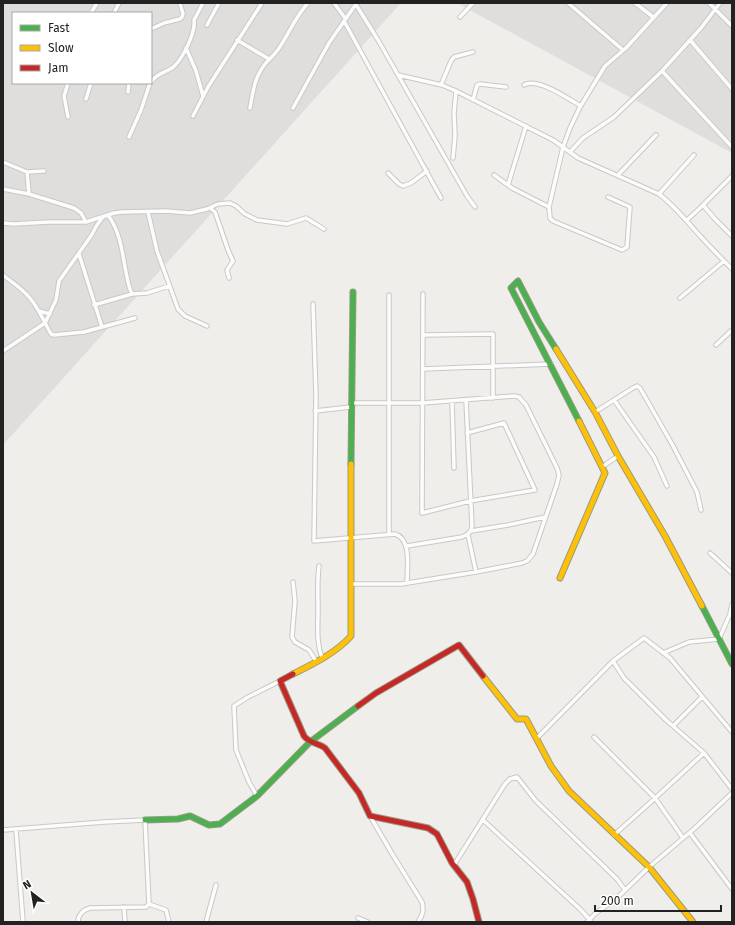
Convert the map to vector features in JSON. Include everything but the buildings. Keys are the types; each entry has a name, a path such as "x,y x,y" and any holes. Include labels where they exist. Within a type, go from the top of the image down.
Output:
{"street":[{"path":"92,12 97,3"},
{"path":"114,12 119,3"},
{"path":"152,29 164,23 180,19 183,14 180,3"},
{"path":"152,81 159,73 174,67 192,36 195,23 194,20 203,3"},
{"path":"207,26 219,3"},
{"path":"193,116 203,96 237,40 262,3"},
{"path":"250,108 253,89 260,72 277,51 308,3"},
{"path":"334,3 345,20 441,198"},
{"path":"460,16 473,3"},
{"path":"568,3 623,50"},
{"path":"635,3 653,17"},
{"path":"608,196 630,207 627,247 622,250 553,221 550,218 549,207 563,147 570,128 581,106 605,66 623,50 667,3"},
{"path":"709,3 732,26"},
{"path":"570,152 583,138 614,117 662,71 720,3"},
{"path":"293,108 329,43 355,4 378,40 467,196 475,207"},
{"path":"237,40 269,59"},
{"path":"690,40 732,89"},
{"path":"186,48 196,71 203,96"},
{"path":"441,85 454,57 473,52"},
{"path":"662,71 732,147"},
{"path":"398,76 441,85 456,91 526,126 563,147 578,158 659,194 670,202 732,269"},
{"path":"524,85 531,83 544,85 581,106"},
{"path":"68,84 64,96 68,117"},
{"path":"86,99 91,84"},
{"path":"128,92 129,84"},
{"path":"129,137 150,84"},
{"path":"473,100 477,85 480,84 506,87"},
{"path":"453,158 456,91"},
{"path":"508,185 526,126"},
{"path":"618,176 656,135"},
{"path":"659,194 694,155"},
{"path":"3,162 27,172 44,171"},
{"path":"388,173 403,186 427,171"},
{"path":"27,172 29,194"},
{"path":"494,175 508,185 549,207"},
{"path":"687,220 732,176"},
{"path":"3,189 29,194 74,208 81,213 86,222"},
{"path":"3,223 86,222 114,213 190,213 210,208 218,204 230,203 245,214 257,220 287,224 306,218 324,229"},
{"path":"703,204 715,220 732,236"},
{"path":"210,208 215,212 228,250 232,257 233,261 227,270 229,278"},
{"path":"148,212 157,251 178,309 193,320 207,326"},
{"path":"108,215 114,223 122,247 128,286 132,294"},
{"path":"3,351 45,323 56,300 59,281 103,217"},
{"path":"79,254 102,327"},
{"path":"680,298 724,261"},
{"path":"3,275 24,291 39,311 51,334 54,335 84,332 135,318"},
{"path":"560,578 604,473 551,364 511,288 518,281 539,322 596,412 618,456 665,536 732,664"},
{"path":"94,305 132,294 147,293 169,286"},
{"path":"257,796 249,782 236,750 234,706 322,658 345,643 351,636 351,405 353,292"},
{"path":"423,294 422,513 470,500 535,490 504,423 467,433"},
{"path":"389,534 390,295"},
{"path":"312,304 315,411 314,541 389,534 400,535 407,546 407,583"},
{"path":"39,311 50,314"},
{"path":"716,345 732,330"},
{"path":"423,335 493,334 493,398"},
{"path":"423,369 551,364"},
{"path":"596,412 633,388 637,386 640,388 697,492 701,510"},
{"path":"315,411 351,405 452,401 514,396 522,400 526,405 555,462 559,475 533,554 528,561 476,572 401,584 351,584"},
{"path":"407,546 457,538 468,535 471,531 466,400"},
{"path":"614,400 654,457 667,486"},
{"path":"452,401 454,468"},
{"path":"602,467 618,456"},
{"path":"471,531 545,517"},
{"path":"468,535 476,572"},
{"path":"710,553 732,573"},
{"path":"319,566 317,580 318,637 319,651 322,658"},
{"path":"293,582 295,601 292,637 295,642 309,650 316,661"},
{"path":"719,639 730,614 732,604"},
{"path":"537,738 613,661 644,638 670,658 732,732"},
{"path":"663,653 689,642 719,639"},
{"path":"3,830 104,822 185,818 190,816 209,826 217,826 226,821 257,796 310,742 376,693 459,645 517,718 526,719 551,766 569,791 649,867 693,922"},
{"path":"613,661 624,678 673,726 704,753 732,789"},
{"path":"280,681 304,736 310,742 318,743 324,748 359,793 370,816 422,902 424,908 422,917 418,922"},
{"path":"673,726 702,696"},
{"path":"594,737 655,798 683,838"},
{"path":"614,835 704,753"},
{"path":"454,865 505,784 510,779 517,777 536,801 617,879 625,890"},
{"path":"483,820 559,889 589,921 649,867 690,833 732,793"},
{"path":"370,816 433,830 440,837 450,859 467,883 480,922"},
{"path":"145,820 149,904"},
{"path":"16,830 23,922"},
{"path":"690,833 732,889"},
{"path":"206,922 216,885"},
{"path":"78,922 81,913 90,908 146,907 149,904"},
{"path":"149,904 166,910 169,922"},
{"path":"124,907 125,922"},
{"path":"358,918 368,922"}],"shaded area":[{"path":"3,3 401,3 3,445"},
{"path":"457,3 732,3 732,153"}],"traffic: fast":[{"path":"556,349 539,322 518,281 511,288 579,421"},
{"path":"351,464 353,292"},
{"path":"702,606 732,664"},
{"path":"145,820 178,819 190,816 209,825 220,824 257,796 310,742 358,706"}],"traffic: slow":[{"path":"556,349 595,412 618,456 665,536 702,606"},
{"path":"560,578 605,473 579,421"},
{"path":"293,674 331,653 351,636 351,464"},
{"path":"483,676 517,719 526,719 551,766 569,791 649,867 693,922"}],"traffic: jam":[{"path":"358,706 376,693 459,645 483,676"},
{"path":"293,674 280,681 304,736 308,740 325,748 359,793 370,816 428,828 437,834 452,863 467,882 479,922"}]}
